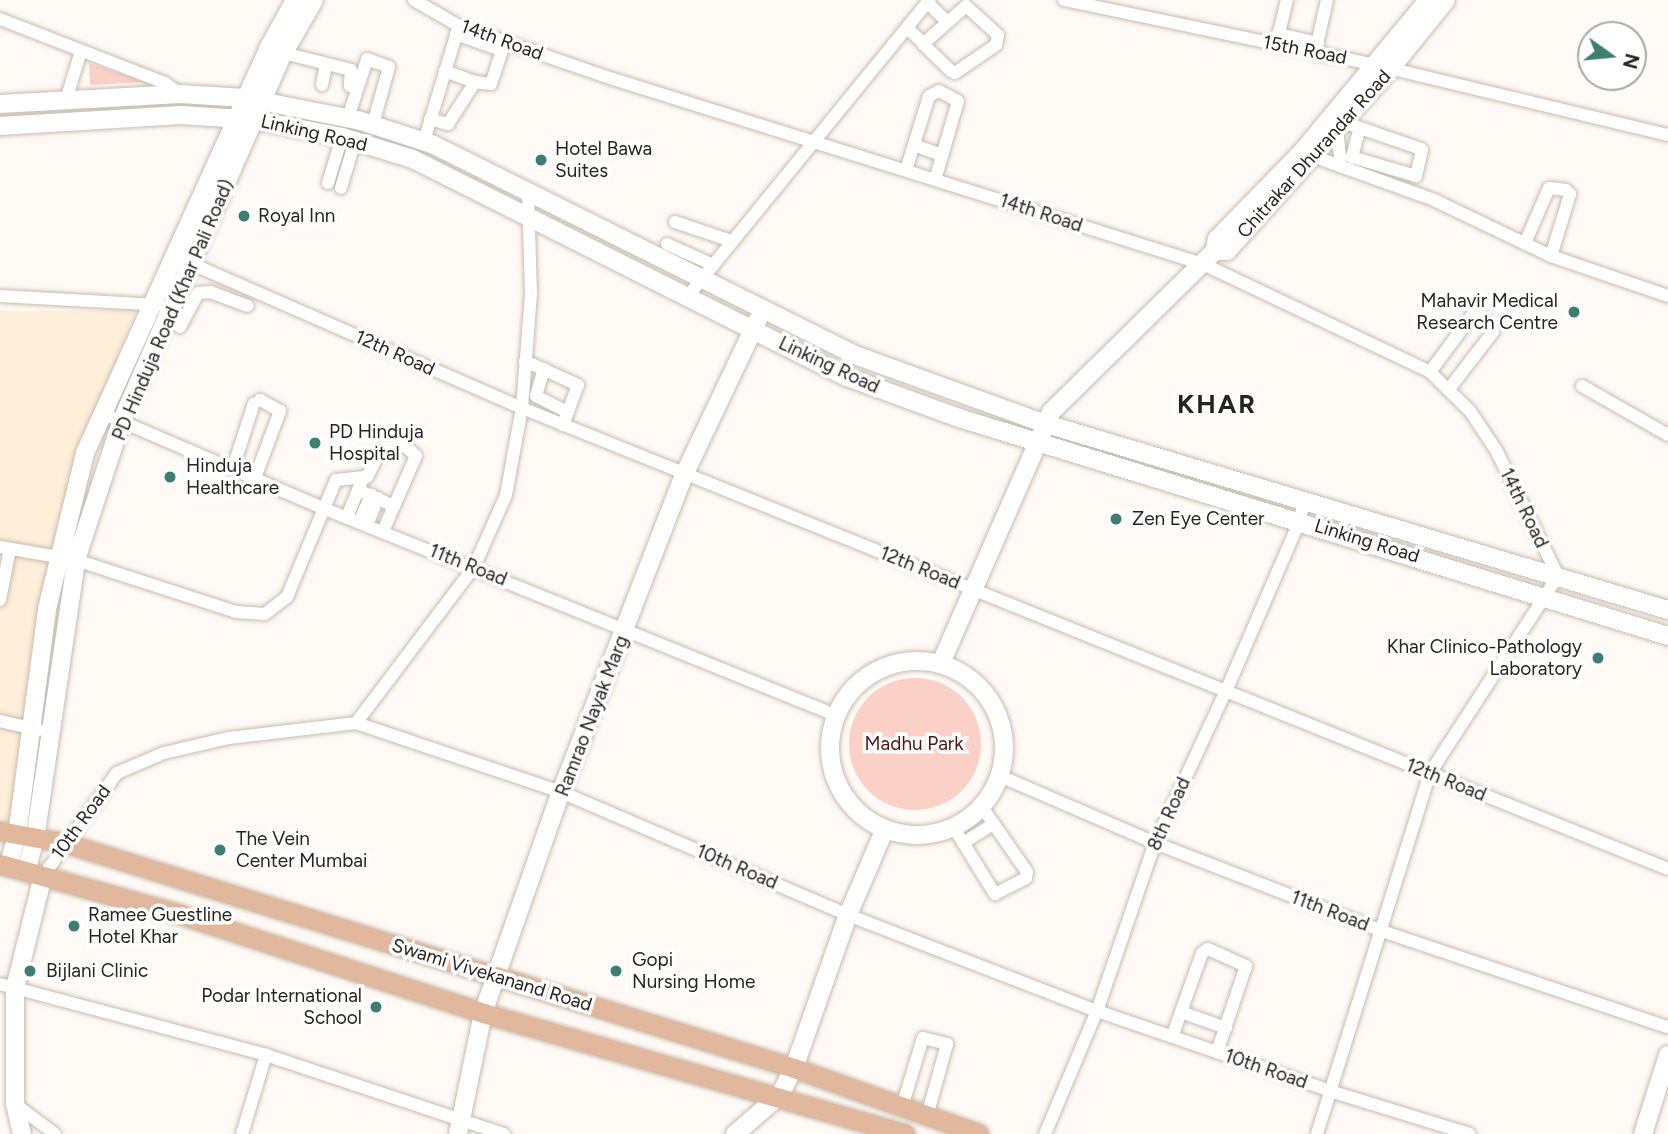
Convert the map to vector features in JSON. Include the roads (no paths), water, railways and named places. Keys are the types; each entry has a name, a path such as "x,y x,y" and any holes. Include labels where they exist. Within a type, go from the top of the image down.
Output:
{"main road":[{"name":"PD Hinduja Road (Khar Pali Road)","path":"17,835 49,733 76,560 122,421 177,322 254,99 295,0"},
{"name":"PD Hinduja Road (Khar Pali Road)","path":"276,51 314,0"},
{"path":"1308,154 1384,66 1428,0"},
{"name":"Chitrakar Dhurandar Road","path":"1047,417 1209,258 1227,251 1308,154 1340,125 1384,66 1446,0"},
{"name":"Linking Road","path":"0,104 67,97 180,94 254,99 373,124 429,143 699,281 855,355 1304,499 1668,610"},
{"path":"66,120 67,97"},
{"path":"22,1134 15,1104 7,986 19,870 17,835 28,727 57,558 85,453 102,413 176,257 247,119"},
{"name":"Linking Road","path":"0,126 66,120 247,119 349,139 413,159 847,377 1037,440 1668,636"},
{"name":"Ramrao Nayak Marg","path":"458,1125 482,1013 561,792 685,473 762,310"},
{"path":"941,663 975,590 1047,417"},
{"path":"898,661 941,663 972,679 995,706 1004,740 1000,776 982,807 959,836 919,837 884,831 847,803 829,761 835,715 860,680 898,661"},
{"path":"735,1134 780,1095 794,1069 848,915 884,831"},
{"name":"Swami Vivekanand Road","path":"17,835 65,843 495,976 794,1069 979,1134"},
{"name":"Swami Vivekanand Road","path":"19,870 179,914 482,1013 780,1095 905,1134"},
{"path":"1643,1134 1668,1055"}],"street":[{"name":"14th Road","path":"414,0 458,30 503,46 935,180 1209,258 1444,375 1496,450 1558,576"},
{"path":"950,0 960,10"},
{"name":"15th Road","path":"1064,0 1317,48 1668,135"},
{"path":"1277,40 1287,0"},
{"path":"1317,48 1327,0"},
{"path":"688,296 928,1 947,22"},
{"path":"907,28 923,44 955,73 996,45 997,33 973,9 960,10 923,44"},
{"path":"0,19 164,83 180,94"},
{"path":"429,143 445,71 458,30"},
{"path":"445,71 475,82 491,84 503,46"},
{"path":"67,97 81,51"},
{"path":"276,51 353,73 346,118"},
{"path":"346,118 367,59 389,67 373,124"},
{"path":"322,85 326,64"},
{"path":"436,121 448,124 475,82"},
{"path":"906,170 931,93 955,96 958,102 935,180"},
{"path":"1308,154 1341,167 1361,167 1414,177 1423,153 1360,128 1340,125 1341,167"},
{"path":"1360,128 1351,156 1361,167 1552,253 1668,296"},
{"path":"328,183 349,139"},
{"path":"341,188 349,139"},
{"path":"914,145 942,155"},
{"path":"1526,241 1549,188 1566,190 1570,194 1552,253"},
{"path":"356,723 474,567 506,495 522,408 531,294 526,215 528,192"},
{"path":"675,222 731,241"},
{"path":"701,254 707,233"},
{"path":"667,244 713,265"},
{"path":"680,270 686,252"},
{"name":"12th Road","path":"176,257 193,281 253,291 563,425 1668,869"},
{"path":"193,281 247,310 253,291"},
{"path":"0,296 154,303 177,322"},
{"path":"526,361 578,385 563,425"},
{"path":"544,369 536,397 568,412"},
{"path":"1582,386 1668,435"},
{"path":"235,470 257,401 280,411 255,478"},
{"name":"11th Road","path":"102,413 325,509 626,628 835,715"},
{"path":"240,456 260,464"},
{"path":"0,600 5,548 76,560 236,612 265,614 287,597 336,480 371,493"},
{"path":"361,523 371,493"},
{"path":"361,523 371,493"},
{"path":"361,523 371,493"},
{"name":"8th Road","path":"1045,1134 1097,1011 1155,843 1226,691 1300,520 1304,499"},
{"path":"1317,1134 1430,773 1558,576"},
{"path":"0,721 49,733"},
{"name":"10th Road","path":"19,870 65,843 117,773 164,753 229,738 356,723 561,792 848,915 1097,1011 1330,1091 1470,1134"},
{"name":"11th Road","path":"1000,776 1155,843 1379,930 1668,1027"},
{"path":"982,807 994,824 1026,878 995,894 959,836 994,824"},
{"path":"1172,1037 1202,953 1209,949 1246,966 1217,1052"},
{"path":"7,986 266,1055 458,1125 503,1134"},
{"path":"1181,1012 1226,1028"},
{"path":"902,1107 923,1038 947,1044 927,1116"},
{"path":"242,1134 266,1055"},
{"path":"15,1104 55,1134"}],"place":[{"name":"Hotel Bawa Suites","path":"541,160"},
{"name":"Royal Inn","path":"244,216"},
{"name":"Mahavir Medical Research Centre","path":"1574,312"},
{"name":"PD Hinduja Hospital","path":"315,443"},
{"name":"Hinduja Healthcare","path":"170,477"},
{"name":"Zen Eye Center","path":"1116,519"},
{"name":"Khar Clinico-Pathology Laboratory","path":"1598,658"},
{"name":"The Vein Center Mumbai","path":"220,850"},
{"name":"Ramee Guestline Hotel Khar","path":"74,926"},
{"name":"Bijlani Clinic","path":"30,971"},
{"name":"Gopi Nursing Home","path":"616,971"},
{"name":"Podar International School","path":"376,1007"}],"district":[{"name":"KHAR","path":"1217,405"}],"park label":[{"name":"Madhu Park","path":"914,744"}]}
